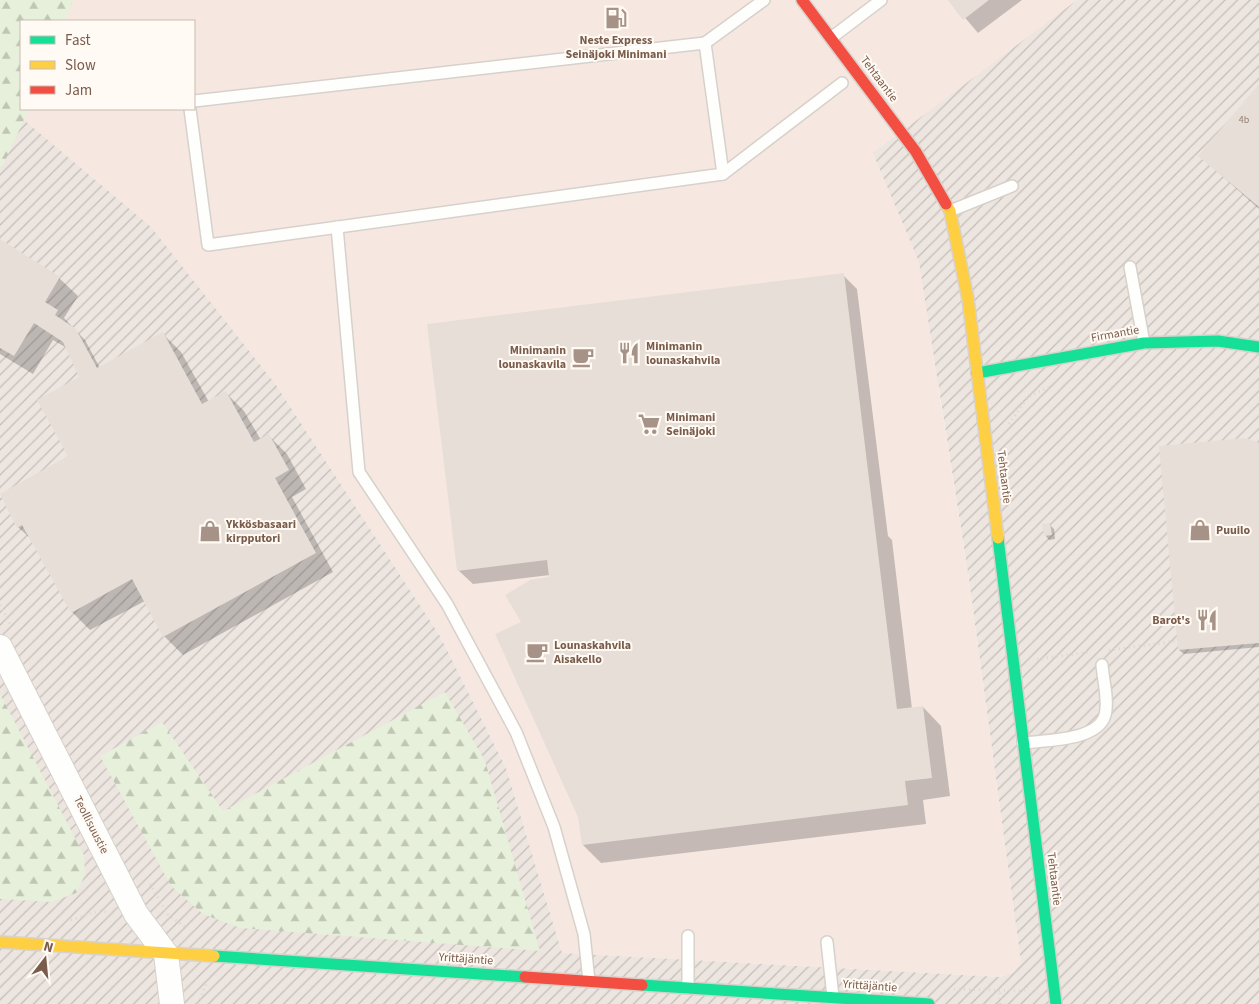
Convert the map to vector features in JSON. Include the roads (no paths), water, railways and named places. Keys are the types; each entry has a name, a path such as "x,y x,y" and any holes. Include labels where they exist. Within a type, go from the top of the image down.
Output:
{"street":[{"name":"Tehtaantie","path":"802,0 916,152 950,211 968,299 1056,1004"},
{"name":"Firmantie","path":"977,373 1144,343 1218,341 1259,347"},
{"name":"Teollisuustie","path":"0,647 136,914 166,954"},
{"name":"Yrittäjäntie","path":"0,942 929,1004"},
{"path":"166,954 172,1004"}],"lane":[{"path":"195,102 705,44 764,0"},
{"path":"831,38 880,0"},
{"path":"705,44 723,174"},
{"path":"190,110 208,245 723,174 842,84"},
{"path":"950,211 1012,186"},
{"path":"337,227 359,472 447,604 516,732 557,836 584,934 589,981"},
{"path":"1130,267 1144,343"},
{"path":"1023,743 1088,734 1100,727 1106,714 1102,665"},
{"path":"688,936 688,988"},
{"path":"827,942 833,998"}],"place":[{"name":"Neste Express Seinäjoki Minimani","path":"616,18"},
{"name":"Minimanin lounaskahvila","path":"629,353"},
{"name":"Minimanin lounaskavila","path":"583,357"},
{"name":"Minimani Seinäjoki","path":"649,424"},
{"name":"Puuilo","path":"1200,530"},
{"name":"Ykkösbasaari kirpputori","path":"210,531"},
{"name":"Barot's","path":"1207,620"},
{"name":"Lounaskahvila Aisakello","path":"537,652"}]}
